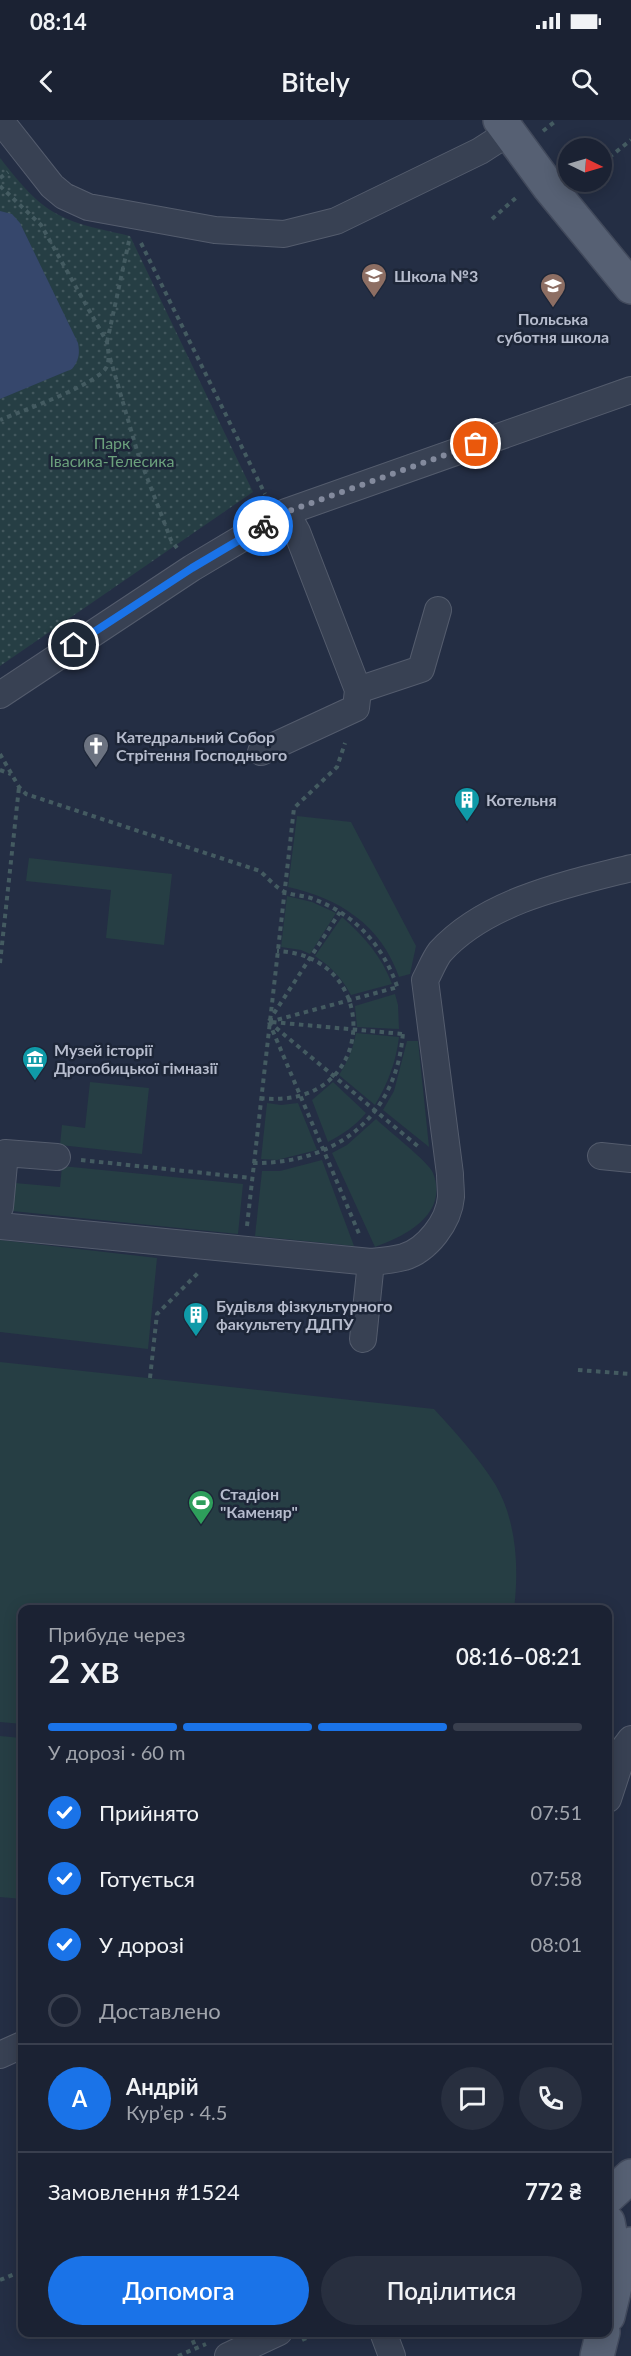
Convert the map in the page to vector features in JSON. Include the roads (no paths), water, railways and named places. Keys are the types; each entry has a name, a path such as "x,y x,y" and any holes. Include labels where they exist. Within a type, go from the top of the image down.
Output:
{"main road":[{"path":"504,126 631,287"},
{"path":"615,2197 615,2226 631,2227"},
{"path":"615,2197 618,2274"},
{"path":"612,2299 618,2274 631,2244"},
{"path":"597,2356 602,2337"}],"street":[{"path":"0,120 51,186 64,196 88,207 215,230 284,234 336,221 480,152 504,126"},
{"path":"0,695 192,568 286,512 631,390"},
{"path":"286,512 297,532 357,699"},
{"path":"261,752 357,699 421,669 438,610"},
{"path":"0,1227 371,1262 405,1257 424,1246 440,1228 451,1199 450,1174 425,980 438,954 462,931 486,915 567,884 631,868"},
{"path":"0,1207 5,1153 57,1157"},
{"path":"601,1156 631,1159"},
{"path":"363,1340 371,1262"},
{"path":"612,1788 631,1739"},
{"path":"0,2055 18,2047"},
{"path":"228,2356 268,2337"},
{"path":"385,2337 392,2356"}],"water":[{"path":"0,211 12,214 20,223 78,343 79,350 78,360 72,369 0,399"}],"place":[{"name":"Школа №3","path":"374,299"},
{"name":"Польська суботня школа","path":"553,309"},
{"name":"Катедральний Собор Стрітення Господнього","path":"96,769"},
{"name":"Котельня","path":"467,823"},
{"name":"Музей історії Дрогобицької гімназії","path":"35,1082"},
{"name":"Будівля фізкультурного факультету ДДПУ","path":"196,1338"},
{"name":"Стадіон \"Каменяр\"","path":"201,1526"}],"park label":[{"name":"Парк Івасика-Телесика","path":"112,452"}]}
